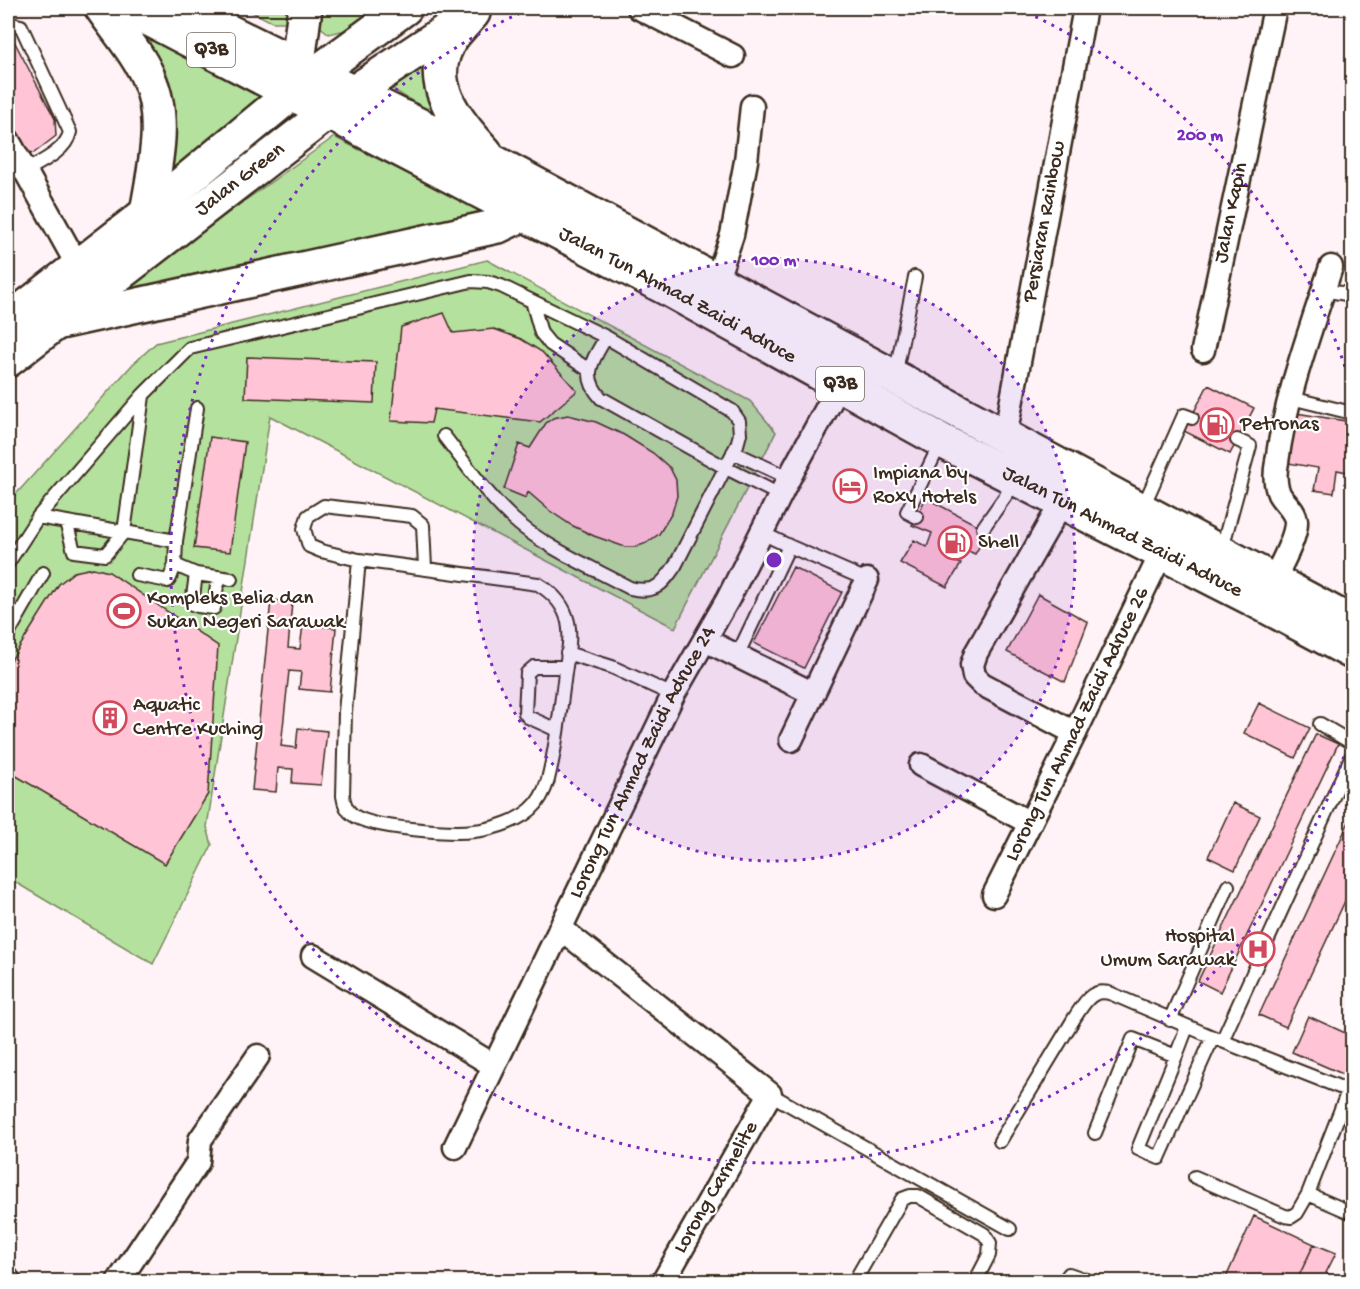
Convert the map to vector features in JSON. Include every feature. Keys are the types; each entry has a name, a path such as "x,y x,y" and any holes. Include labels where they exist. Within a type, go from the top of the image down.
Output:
{"main road":[{"path":"102,8 148,76 157,102 159,128 147,213"},
{"name":"Jalan Tun Ahmad Zaidi Adruce","path":"128,8 303,77"},
{"name":"Jalan Tun Ahmad Zaidi Adruce","path":"181,8 303,77 523,214 670,290 942,441 1353,652"},
{"path":"303,77 305,8"},
{"name":"Jalan Green","path":"8,321 147,213 303,77 405,8"},
{"path":"477,10 451,39 441,61 440,80 455,117 494,162"},
{"name":"Jalan Green","path":"8,360 341,102 477,10"},
{"name":"Jalan Tun Ahmad Zaidi Adruce","path":"341,102 494,162 1353,623"},
{"path":"56,323 498,226 523,214"}],"street":[{"path":"639,8 733,56"},
{"name":"Persiaran Rainbow","path":"1005,437 1085,8"},
{"name":"Jalan Kapin","path":"1203,350 1275,8"},
{"path":"716,282 734,225 746,161 752,106"},
{"path":"8,140 78,266"},
{"path":"1273,581 1295,532 1296,523 1295,514 1279,494 1277,482 1276,466 1281,432 1331,267"},
{"name":"Lorong Tun Ahmad Zaidi Adruce 24","path":"455,1147 673,695 705,640 840,384"},
{"path":"1062,502 986,636 972,666 974,676 982,684 1075,733"},
{"name":"Lorong Tun Ahmad Zaidi Adruce 26","path":"994,896 1162,552"},
{"path":"791,741 867,580"},
{"path":"705,640 812,693"},
{"path":"921,765 1030,823"},
{"path":"560,928 770,1094"},
{"path":"313,956 493,1065"},
{"path":"118,1281 198,1162 200,1140 258,1056"},
{"name":"Lorong Carmelite","path":"663,1281 770,1094"}],"lane":[{"path":"8,23 21,26 70,132 68,140 52,156 25,171"},
{"path":"894,377 915,277"},
{"path":"8,563 38,517 143,395 190,348 471,281 488,282 606,337 732,411 739,421 740,434 726,468 675,566 666,580 654,589 641,591 630,588 564,552 513,519 444,436"},
{"path":"1323,290 1353,295"},
{"path":"532,301 541,333 550,344 589,370"},
{"path":"606,337 589,370 592,386 601,398 726,468 785,487"},
{"path":"66,522 72,548 77,552 105,555 124,532 143,395"},
{"path":"1291,398 1353,412"},
{"path":"137,575 168,581 175,565 176,541 197,408"},
{"path":"1142,510 1184,415 1192,418"},
{"path":"1221,552 1250,446 1237,440"},
{"path":"917,517 907,512 942,441"},
{"path":"733,452 785,487"},
{"path":"983,528 1017,480"},
{"path":"359,560 345,712 344,804 353,815 387,825 458,832 483,830 511,821 525,813 536,805 542,795 550,772 566,667 569,633 564,609 558,599 538,584 359,560 321,551 309,546 304,529 308,516 324,506 412,516 423,525 425,568"},
{"path":"38,517 176,541"},
{"path":"762,533 867,580"},
{"path":"737,656 789,546"},
{"path":"175,565 196,574 225,578 214,608 192,604 196,574"},
{"path":"8,634 43,573"},
{"path":"567,653 612,667 673,695"},
{"path":"557,730 525,714 527,673 534,667 566,667"},
{"path":"1320,724 1353,743"},
{"path":"1187,1027 1138,1149 1159,1158 1353,755"},
{"path":"1170,1020 1228,886"},
{"path":"1000,1141 1084,1002 1091,995 1104,992 1350,1092 1308,1194 1297,1213 1292,1217 1195,1177"},
{"path":"1095,1133 1133,1039 1176,1056"},
{"path":"770,1094 1010,1229"},
{"path":"1308,1194 1353,1213"},
{"path":"854,1281 902,1199 910,1196 918,1196 984,1234 990,1243 989,1255 975,1281"},
{"path":"8,1271 17,1281"},
{"path":"1063,1281 1069,1274 1073,1274 1092,1281"}],"green space":[{"path":"244,8 298,8 285,22 272,22"},
{"path":"319,8 380,8 350,29 329,34 318,25"},
{"path":"133,27 263,98 170,177 171,94"},
{"path":"433,56 444,122 388,86"},
{"path":"334,137 486,213 107,299"},
{"name":"Kompleks Belia dan Sukan Negeri Sarawak","path":"487,260 750,401 776,432 675,628 270,416 207,827 212,845 153,964 8,878 8,503 132,365 156,343"}],"building":[{"path":"8,37 13,39 55,119 56,136 34,153 25,151 8,118"},
{"path":"444,313 453,333 494,329 521,339 542,352 577,391 540,422 434,409 431,423 391,421 401,327"},
{"path":"247,357 376,362 374,403 245,398"},
{"name":"Petronas","path":"1208,385 1254,408 1230,454 1184,431"},
{"path":"1296,413 1352,422 1352,473 1337,470 1334,493 1314,490 1318,468 1288,463"},
{"path":"568,415 596,422 624,435 653,453 670,468 676,480 677,496 672,513 659,534 646,543 636,547 625,547 594,536 550,511 528,492 526,498 504,489 519,444 530,448 546,423 553,418"},
{"path":"210,437 245,442 230,552 194,548"},
{"name":"Shell","path":"926,498 988,531 975,554 957,546 951,559 961,564 947,587 900,563 914,540 927,547 932,533 912,525"},
{"path":"793,567 842,592 804,668 754,643"},
{"name":"Aquatic Centre Kuching","path":"93,568 109,572 218,646 208,794 165,864 8,771 8,665 59,584 74,572"},
{"path":"1038,594 1088,622 1065,682 1007,652"},
{"path":"271,600 292,602 288,648 300,649 303,624 336,628 330,692 299,689 301,672 289,671 281,746 296,748 298,728 327,731 321,785 292,783 293,769 278,768 276,792 252,790"},
{"path":"1259,703 1310,728 1295,758 1244,733"},
{"path":"1316,734 1338,744 1220,992 1198,981"},
{"path":"1233,803 1260,816 1235,870 1208,857"},
{"path":"1352,815 1352,886 1286,1027 1259,1015"},
{"path":"1308,1016 1352,1036 1352,1078 1292,1052"},
{"path":"1254,1216 1314,1244 1296,1282 1224,1282"},
{"path":"1314,1244 1336,1253 1326,1273 1344,1282 1296,1282"}],"place":[{"name":"Petronas","path":"1217,425"},
{"name":"Impiana by Roxy Hotels","path":"850,486"},
{"name":"Shell","path":"955,543"},
{"name":"Kompleks Belia dan Sukan Negeri Sarawak","path":"124,611"},
{"name":"Aquatic Centre Kuching","path":"110,718"},
{"name":"Hospital Umum Sarawak","path":"1258,949"}]}
